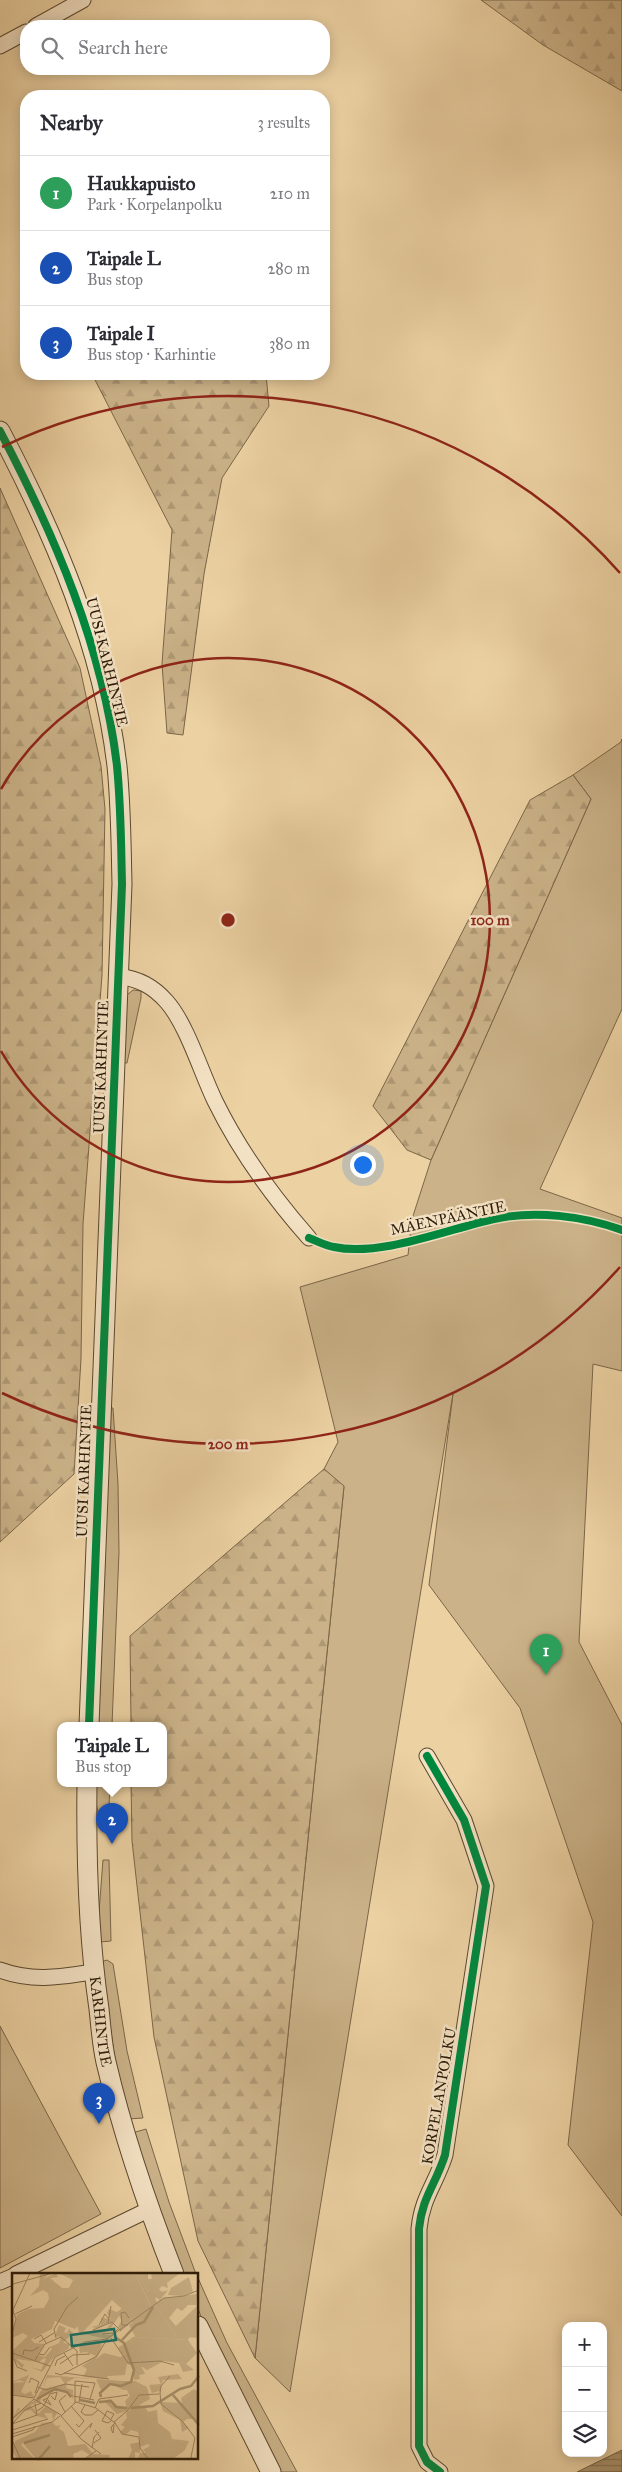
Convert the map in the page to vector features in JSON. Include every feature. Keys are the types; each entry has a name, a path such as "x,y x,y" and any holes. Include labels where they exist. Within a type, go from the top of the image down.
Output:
{"street":[{"path":"47,20 83,0"},
{"path":"0,46 20,35"},
{"name":"UUSI KARHINTIE","path":"0,431 29,486 76,593 97,666 111,729 120,808 122,884 89,1722"},
{"path":"118,976 133,978 149,985 169,1004 178,1019 216,1102 239,1142 280,1204 309,1238"},
{"name":"KORPELANPOLKU","path":"427,1756 464,1820 486,1886 445,2155 439,2176 426,2196 421,2210 419,2229 419,2446 427,2462 440,2472"},
{"path":"88,1787 86,1881 93,1972"},
{"name":"KARHINTIE","path":"0,1970 20,1977 42,1978 93,1972 106,2060 124,2134 148,2210 174,2273"},
{"path":"19,2273 148,2210"},
{"path":"0,2282 12,2276"},
{"path":"199,2328 271,2472"}],"green space":[{"path":"481,0 622,0 622,91 543,45"},
{"path":"95,380 267,380 269,406 222,478 204,574 183,735 167,733 162,664 172,530"},
{"path":"0,488 80,668 101,766 105,809 102,975 83,1224 81,1359 74,1474 0,1542"},
{"path":"622,739 622,1009 540,1189 622,1218 622,1371 593,1364 579,1642 622,1725 622,2216 568,2145 593,1922 520,1708 429,1585 453,1394 290,2392 255,2358 344,1487 324,1469 338,1442 300,1287 408,1255 412,1219 431,1160 591,799 573,775 621,742"},
{"path":"573,775 591,799 431,1160 407,1150 373,1106 530,800"},
{"path":"133,990 141,991 141,998 127,1063 124,1063 127,995"},
{"path":"110,1408 113,1408 118,1484 119,1552 112,1722 97,1722"},
{"path":"324,1469 344,1486 255,2358 198,2241 154,2037 132,1841 131,1787 167,1787 167,1722 131,1722 130,1636"},
{"path":"95,1787 110,1787 108,1830 102,1831 95,1798"},
{"path":"103,1860 109,1860 111,1941 100,1942 99,1912"},
{"path":"107,1960 113,1964 127,2051 143,2118 127,2119 114,2053 101,1962"},
{"path":"0,2026 101,2214 0,2268"},
{"path":"146,2129 169,2202 196,2273 182,2273 132,2133"},
{"path":"199,2280 227,2343 297,2472 281,2472 199,2311"}],"shaded area":[{"path":"622,2450 622,2472 577,2472"}],"cycle path":[{"path":"0,431 40,511 74,593 101,678 117,766 122,884 89,1722"},
{"name":"MÄENPÄÄNTIE","path":"309,1238 334,1247 352,1249 372,1248 393,1245 494,1219 526,1215 575,1218 622,1230"},
{"path":"427,1756 464,1820 486,1886 445,2155 426,2199 419,2229 419,2446 427,2462 440,2472"}],"place":[{"name":"Haukkapuisto","path":"546,1675"},
{"name":"Taipale L","path":"112,1844"},
{"name":"Taipale I","path":"99,2124"}]}
